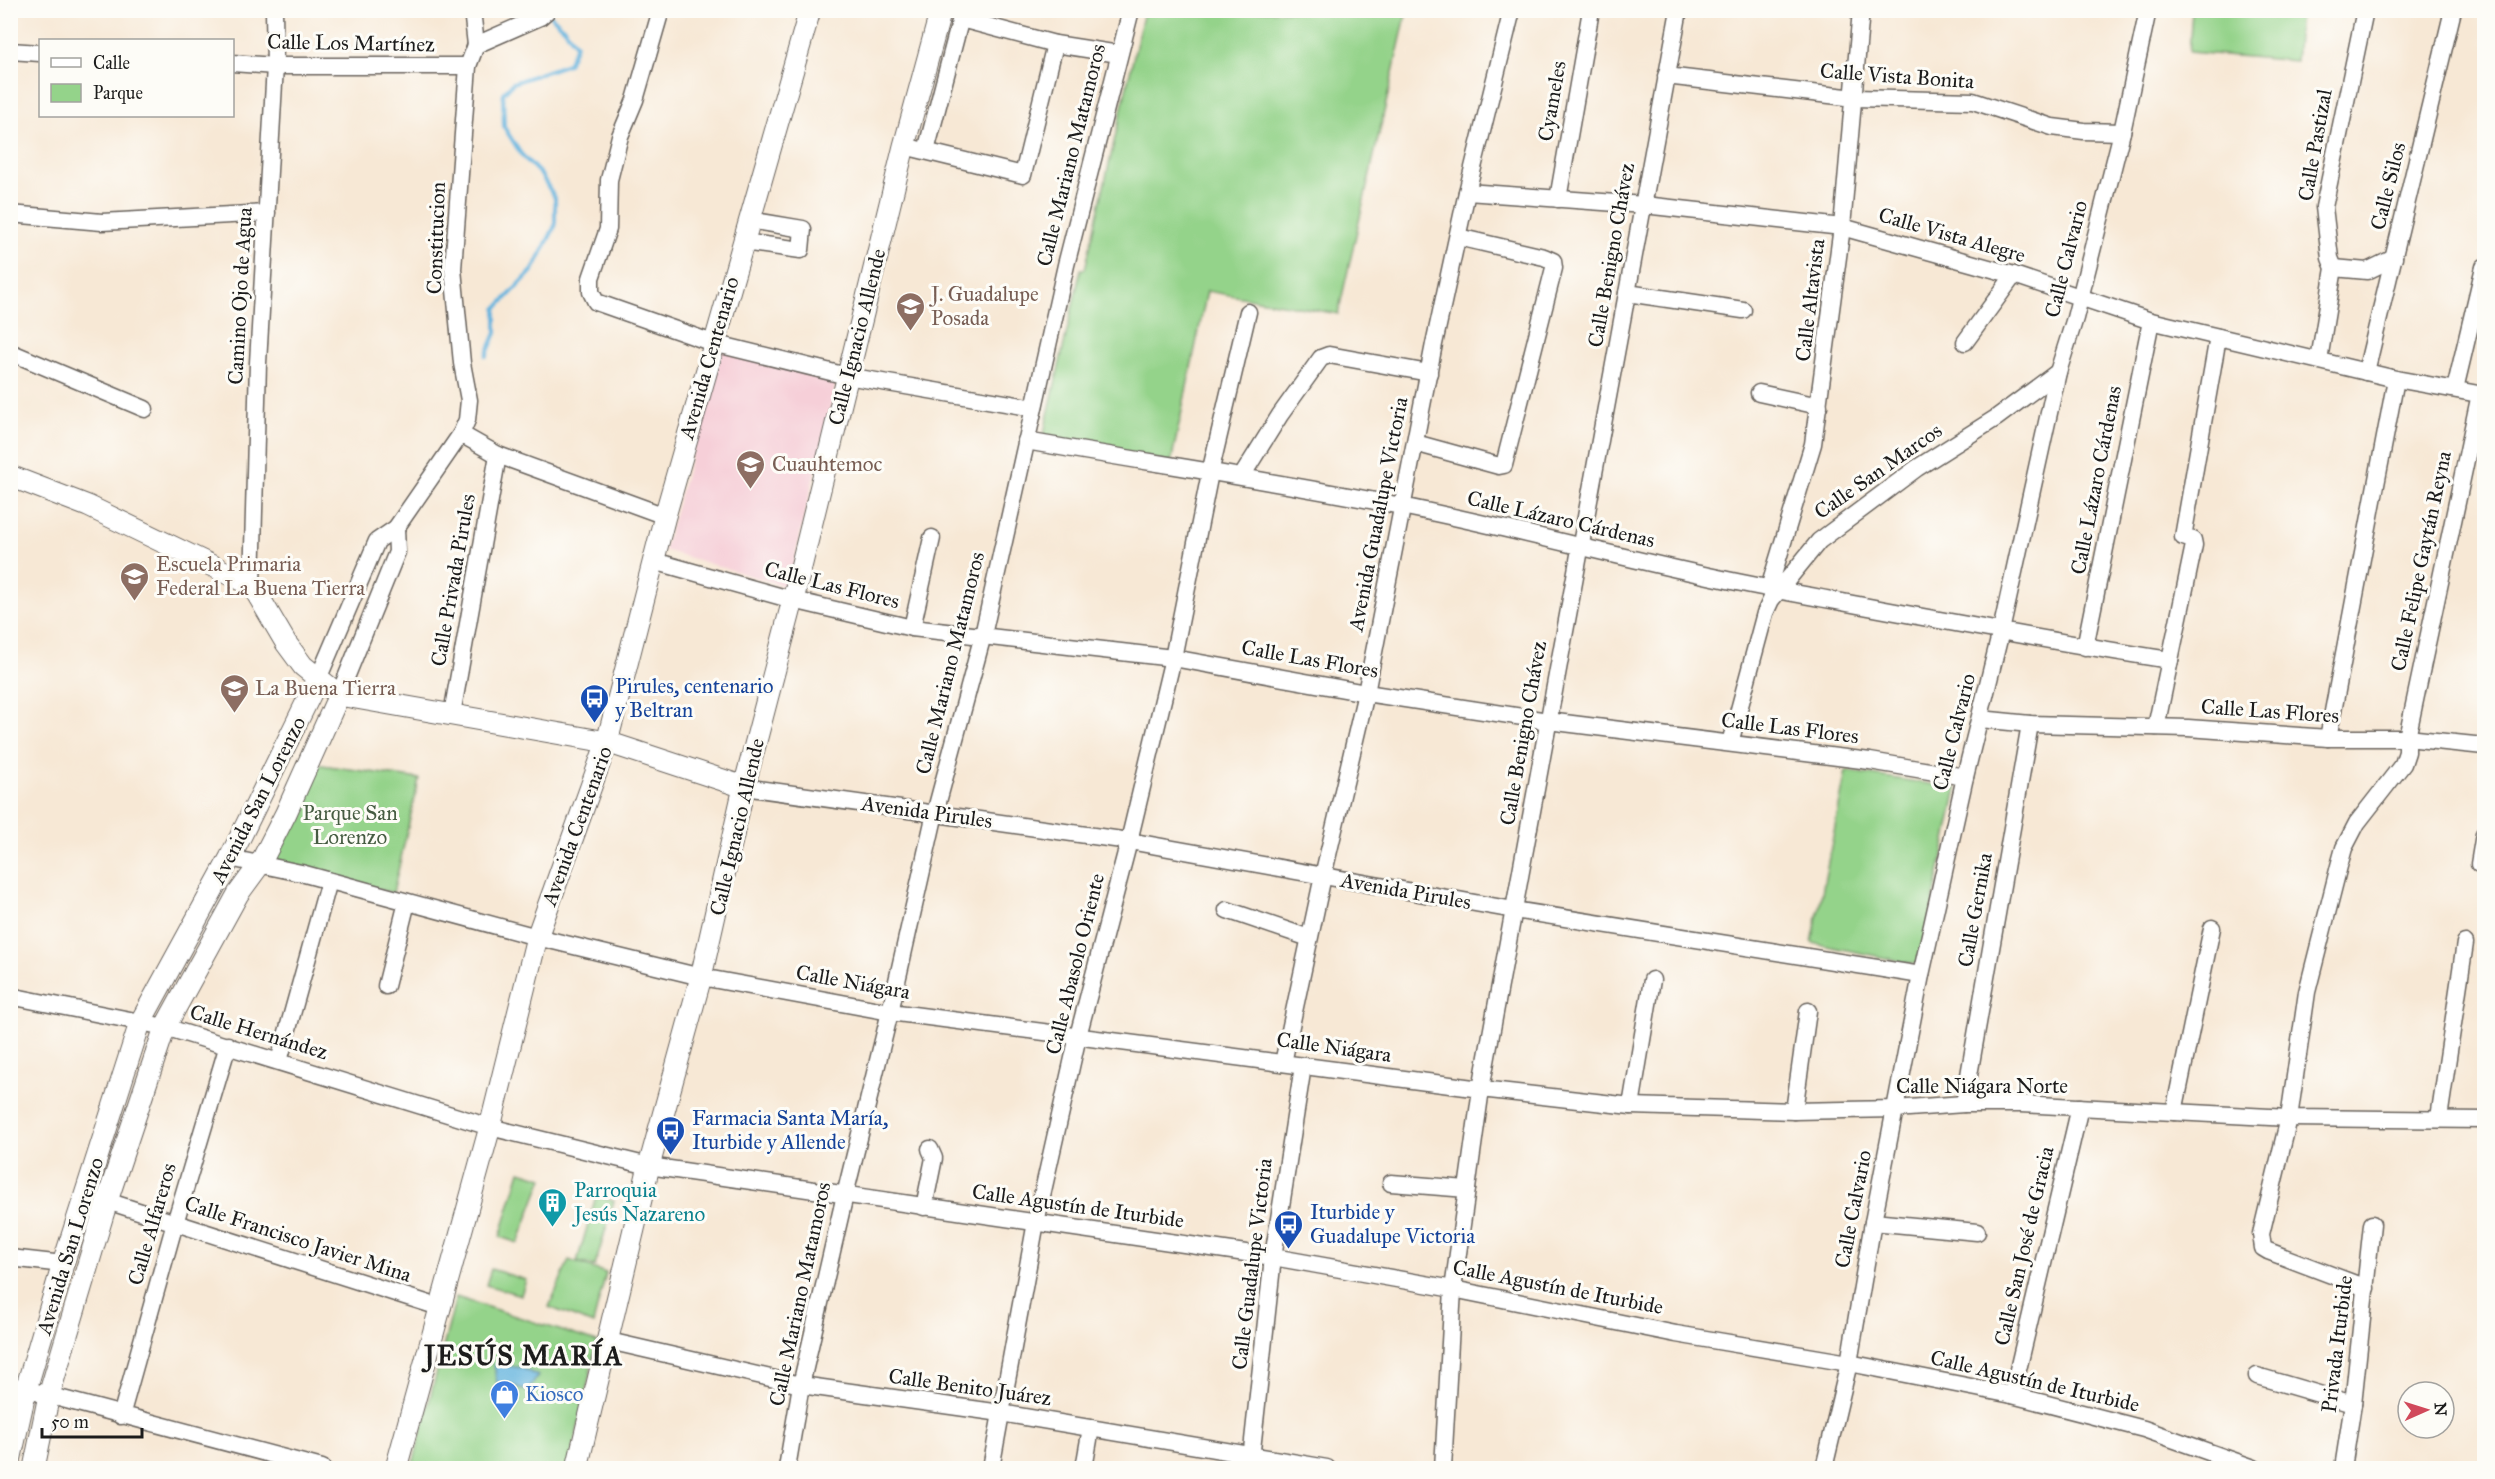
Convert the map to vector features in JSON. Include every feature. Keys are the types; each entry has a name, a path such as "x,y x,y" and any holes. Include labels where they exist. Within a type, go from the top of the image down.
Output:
{"street":[{"name":"Camino Ojo de Agua","path":"252,585 258,363 275,66 274,10"},
{"path":"471,10 476,45 540,16 548,10"},
{"path":"661,10 635,100 620,136 609,180 608,229 591,278 591,291 596,302 713,343 847,376 1034,408"},
{"name":"Avenida Centenario","path":"396,1468 442,1308 490,1127 537,936 607,742 665,516 810,10"},
{"name":"Calle Ignacio Allende","path":"578,1468 649,1166 701,977 744,788 940,10"},
{"name":"Calle Mariano Matamoros","path":"787,1468 801,1385 844,1195 890,1012 935,813 983,635 1066,265 1131,10"},
{"name":"Avenida Guadalupe Victoria","path":"1283,1063 1309,938 1366,693 1467,192 1512,10"},
{"name":"Cyameles","path":"1558,199 1591,10"},
{"name":"Calle Benigno Chávez","path":"1443,1468 1453,1289 1481,1089 1679,10"},
{"name":"Calle Altavista","path":"1775,589 1814,444 1842,227 1862,10"},
{"name":"Calle Calvario","path":"1824,1468 1849,1363 1873,1222 1921,975 1965,777 2001,630 2058,372 2080,298 2122,132 2148,10"},
{"name":"Calle Pastizal","path":"2319,360 2334,268 2330,258 2324,207 2364,10"},
{"name":"Calle Silos","path":"2366,372 2453,10"},
{"path":"926,151 962,15 1055,44 1119,54"},
{"path":"904,146 1023,175 1055,44"},
{"name":"Constitucion","path":"396,528 461,434 467,420 469,400 462,363 453,269 468,66 476,45"},
{"path":"10,51 39,53"},
{"name":"Calle Los Martínez","path":"234,63 275,66 468,66"},
{"name":"Calle Vista Bonita","path":"1666,76 1855,98 1973,101 2052,127 2122,132"},
{"name":"Calle Vista Alegre","path":"1467,192 1644,205 1842,227 2014,275 2151,321 2396,379 2482,394"},
{"path":"10,214 102,222 267,213"},
{"path":"743,242 801,250 803,229 749,220"},
{"path":"1415,442 1499,466 1504,465 1554,268 1553,261 1544,257 1458,237"},
{"path":"2334,268 2367,271 2394,258"},
{"path":"2455,390 2484,267"},
{"path":"1965,342 2014,275"},
{"path":"1627,293 1743,310"},
{"name":"Calle Abasolo Oriente","path":"992,1468 1036,1222 1078,1036 1129,841 1173,658 1210,473 1248,312"},
{"name":"Calle Lázaro Cárdenas","path":"2085,647 2151,321"},
{"path":"2156,727 2194,545 2193,540 2183,537 2218,337"},
{"path":"10,352 146,410"},
{"path":"1242,476 1280,415 1321,358 1329,355 1429,373"},
{"name":"Calle San Marcos","path":"1730,743 1764,613 1775,589 1819,541 1860,508 1917,468 1996,418 2058,372"},
{"path":"2328,738 2396,379"},
{"path":"1758,393 1819,406"},
{"name":"Calle Felipe Gaytán Reyna","path":"2366,1288 2263,1248 2261,1234 2289,1118 2307,992 2344,848 2357,823 2403,764 2407,752 2407,738 2482,394"},
{"path":"461,434 498,454 665,516"},
{"name":"Calle Lázaro Cárdenas","path":"1026,441 1210,473 1242,476 1403,506 1775,589 2085,647 2170,660"},
{"name":"Calle Privada Pirules","path":"452,714 498,454"},
{"path":"10,476 88,506 252,585"},
{"name":"Avenida San Lorenzo","path":"10,1461 18,1387 63,1264 140,1023 230,858 318,679 377,541 396,528"},
{"name":"Avenida San Lorenzo","path":"34,1468 49,1395 107,1201 165,1027 238,894 260,864 286,813 339,695 397,552 396,528"},
{"path":"912,628 932,538"},
{"name":"Calle Las Flores","path":"654,561 793,600 912,628 1173,658 1366,693 1548,722 1870,761 1965,777"},
{"name":"Avenida Pirules","path":"252,585 286,643 303,666 339,695 607,742 744,788 1129,841 1514,910 1921,975"},
{"name":"Calle Las Flores","path":"1980,719 2030,724 2156,727 2328,738 2407,738 2484,746"},
{"name":"Calle Gernika","path":"1964,1104 2030,724"},
{"path":"2479,864 2484,834"},
{"name":"Calle Niágara","path":"230,858 329,881 701,977 890,1012 1481,1089"},
{"path":"279,1061 329,881"},
{"path":"386,986 407,902"},
{"path":"1227,910 1309,938"},
{"path":"2174,1112 2212,928"},
{"path":"2439,1118 2465,943"},
{"path":"1631,1106 1652,980"},
{"name":"Calle Hernández","path":"10,996 165,1027 490,1127"},
{"path":"1794,1111 1808,1011"},
{"name":"Calle Alfareros","path":"121,1416 228,1045"},
{"name":"Calle Guadalupe Victoria","path":"1251,1461 1273,1257 1303,1066"},
{"name":"Calle Niágara Norte","path":"1481,1089 1631,1106 1794,1111 1895,1109 1964,1104 2080,1107 2289,1118 2484,1120"},
{"name":"Calle San José de Gracia","path":"2012,1395 2080,1107"},
{"name":"Calle Agustín de Iturbide","path":"490,1127 649,1166 1273,1257 1453,1289 1676,1334 1849,1363 2012,1395 2144,1429 2254,1468"},
{"path":"924,1207 934,1158 930,1149"},
{"path":"1391,1184 1467,1189"},
{"name":"Calle Francisco Javier Mina","path":"107,1201 442,1308"},
{"path":"1873,1222 1977,1232"},
{"name":"Privada Iturbide","path":"2343,1468 2353,1404 2372,1224"},
{"path":"10,1258 63,1264"},
{"name":"Calle Benito Juárez","path":"609,1341 801,1385 1090,1428 1251,1461 1327,1468"},
{"path":"2257,1376 2353,1404"},
{"path":"18,1387 322,1468"},
{"path":"1084,1468 1090,1428"}],"shaded area":[{"path":"722,350 837,379 788,587 664,550"}],"green space":[{"path":"1144,11 1407,11 1338,314 1207,291 1171,463 1043,437 1081,269 1085,269"},
{"path":"2192,11 2300,11 2296,61 2189,52"},
{"name":"Parque San Lorenzo","path":"315,764 419,779 393,893 267,860"},
{"path":"1846,771 1957,788 1920,965 1812,943"},
{"path":"520,1171 543,1178 518,1243 500,1237"},
{"path":"596,1196 614,1201 595,1266 577,1262"},
{"path":"569,1260 606,1273 593,1324 549,1307"},
{"path":"491,1269 526,1280 521,1295 486,1285"},
{"path":"456,1297 597,1342 569,1468 412,1468"}],"water":[{"path":"494,1364 523,1368 538,1376 527,1391 509,1384 497,1384"}],"waterway":[{"path":"486,356 496,333 496,309 533,270 555,226 555,198 541,175 521,154 504,127 503,93 513,83 568,64 576,45 565,29 550,15"}],"place":[{"name":"J. Guadalupe Posada","path":"910,332"},
{"name":"Cuauhtemoc","path":"751,490"},
{"name":"Escuela Primaria Federal La Buena Tierra","path":"135,602"},
{"name":"La Buena Tierra","path":"234,714"},
{"name":"Pirules, centenario y Beltran","path":"594,724"},
{"name":"Farmacia Santa María, Iturbide y Allende","path":"671,1156"},
{"name":"Parroquia Jesús Nazareno","path":"553,1228"},
{"name":"Iturbide y Guadalupe Victoria","path":"1289,1250"},
{"name":"Kiosco","path":"504,1420"}],"district":[{"name":"JESÚS MARÍA","path":"524,1355"}]}
